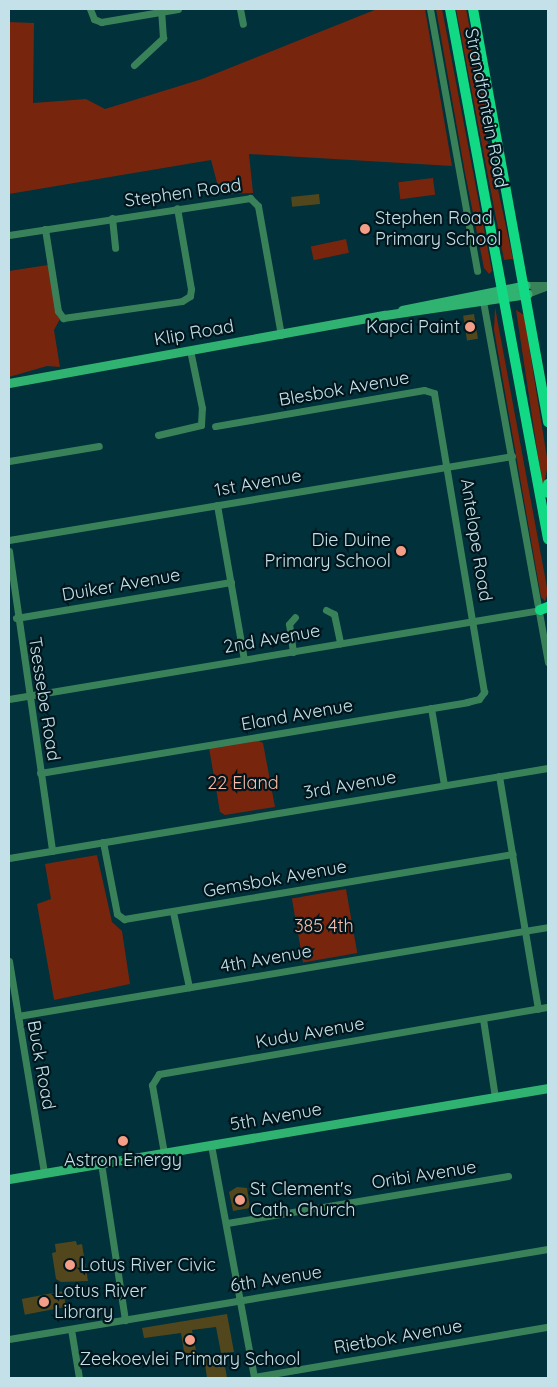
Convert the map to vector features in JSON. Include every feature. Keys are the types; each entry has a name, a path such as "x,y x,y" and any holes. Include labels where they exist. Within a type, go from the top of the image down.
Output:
{"main road":[{"name":"Strandfontein Road","path":"450,9 505,293 548,539"},
{"name":"Strandfontein Road","path":"473,9 526,290 548,422"},
{"path":"548,484 548,493"}],"street":[{"path":"90,9 94,19 101,22 178,9"},
{"path":"240,9 243,24"},
{"path":"430,9 477,271"},
{"path":"134,65 163,38 161,12"},
{"name":"Stephen Road","path":"9,235 242,198 256,202 281,334"},
{"path":"46,229 58,311 63,318 182,301 191,292 177,208"},
{"path":"112,218 115,248"},
{"path":"526,290 548,285"},
{"name":"Klip Road","path":"9,383 526,290"},
{"name":"Klip Road","path":"454,302 483,301 505,293"},
{"path":"483,301 512,456 544,608 548,662"},
{"path":"158,434 198,427 202,415 190,350"},
{"name":"Blesbok Avenue","path":"215,426 429,390 436,397 448,466"},
{"path":"9,461 99,446"},
{"name":"1st Avenue","path":"9,540 512,456"},
{"name":"Antelope Road","path":"448,466 474,620"},
{"path":"217,505 244,659"},
{"name":"Tsessebe Road","path":"9,551 16,618 52,851"},
{"name":"Duiker Avenue","path":"16,618 231,582"},
{"name":"2nd Avenue","path":"9,699 544,608"},
{"path":"326,610 334,614 340,643"},
{"path":"293,652 289,624 295,617"},
{"name":"Eland Avenue","path":"40,773 475,700 484,692 474,620"},
{"path":"431,708 444,785"},
{"name":"3rd Avenue","path":"9,858 548,768"},
{"path":"499,776 538,1009"},
{"name":"Gemsbok Avenue","path":"103,842 119,917 133,919 513,854"},
{"path":"173,912 190,987"},
{"name":"4th Avenue","path":"18,1016 548,927"},
{"name":"Buck Road","path":"9,962 44,1173"},
{"name":"Kudu Avenue","path":"164,1153 152,1085 158,1074 548,1007"},
{"path":"483,1019 495,1097"},
{"name":"5th Avenue","path":"9,1179 548,1088"},
{"path":"211,1145 254,1378"},
{"path":"101,1163 125,1320"},
{"name":"Oribi Avenue","path":"226,1223 508,1176"},
{"name":"6th Avenue","path":"9,1339 548,1249"},
{"name":"Rietbok Avenue","path":"254,1378 548,1327"},
{"path":"71,1329 79,1378"}],"green space":[{"path":"377,9 425,9 452,166 249,154 253,193 220,194 211,160 9,194 9,22 34,23 33,103 86,99 105,109 202,79"},
{"path":"436,9 442,9 492,271 489,274 484,268 465,173"},
{"path":"456,9 466,9 488,121 486,134 513,259 504,260"},
{"path":"433,178 435,195 400,199 398,182"},
{"path":"346,239 349,253 314,260 311,246"},
{"path":"48,265 60,319 54,330 60,367 47,366 9,377 9,271"},
{"path":"495,307 548,593 545,601 541,597 494,330"},
{"path":"516,310 524,315 548,464 543,490"},
{"name":"22 Eland","path":"257,740 263,743 275,807 225,815 220,812 209,748"},
{"path":"97,855 112,922 122,931 130,984 54,1000 37,904 51,899 45,864"},
{"name":"385 4th","path":"346,889 357,953 303,963 292,899"}],"building":[{"path":"319,194 320,204 292,207 291,197"},
{"name":"Kapci Paint","path":"474,314 478,339 467,340 463,316"},
{"name":"St Clement's Cath. Church","path":"237,1187 247,1188 250,1208 233,1211 229,1192"},
{"name":"Lotus River Civic","path":"76,1241 77,1245 82,1244 88,1281 61,1282 56,1279 52,1253 56,1252 55,1244"},
{"name":"Lotus River Library","path":"63,1291 66,1307 25,1315 22,1299"},
{"name":"Zeekoevlei Primary School","path":"227,1314 234,1352 221,1353 216,1327 192,1330 197,1356 185,1358 181,1333 144,1338 142,1328"},
{"name":"Zeekoevlei Primary School","path":"223,1354 227,1378 207,1378 204,1357"}],"place":[{"name":"Stephen Road Primary School","path":"365,229"},
{"name":"Kapci Paint","path":"470,327"},
{"name":"Die Duine Primary School","path":"401,551"},
{"name":"Astron Energy","path":"123,1141"},
{"name":"St Clement's Cath. Church","path":"240,1200"},
{"name":"Lotus River Civic","path":"70,1265"},
{"name":"Lotus River Library","path":"44,1302"},
{"name":"Zeekoevlei Primary School","path":"190,1340"}]}
